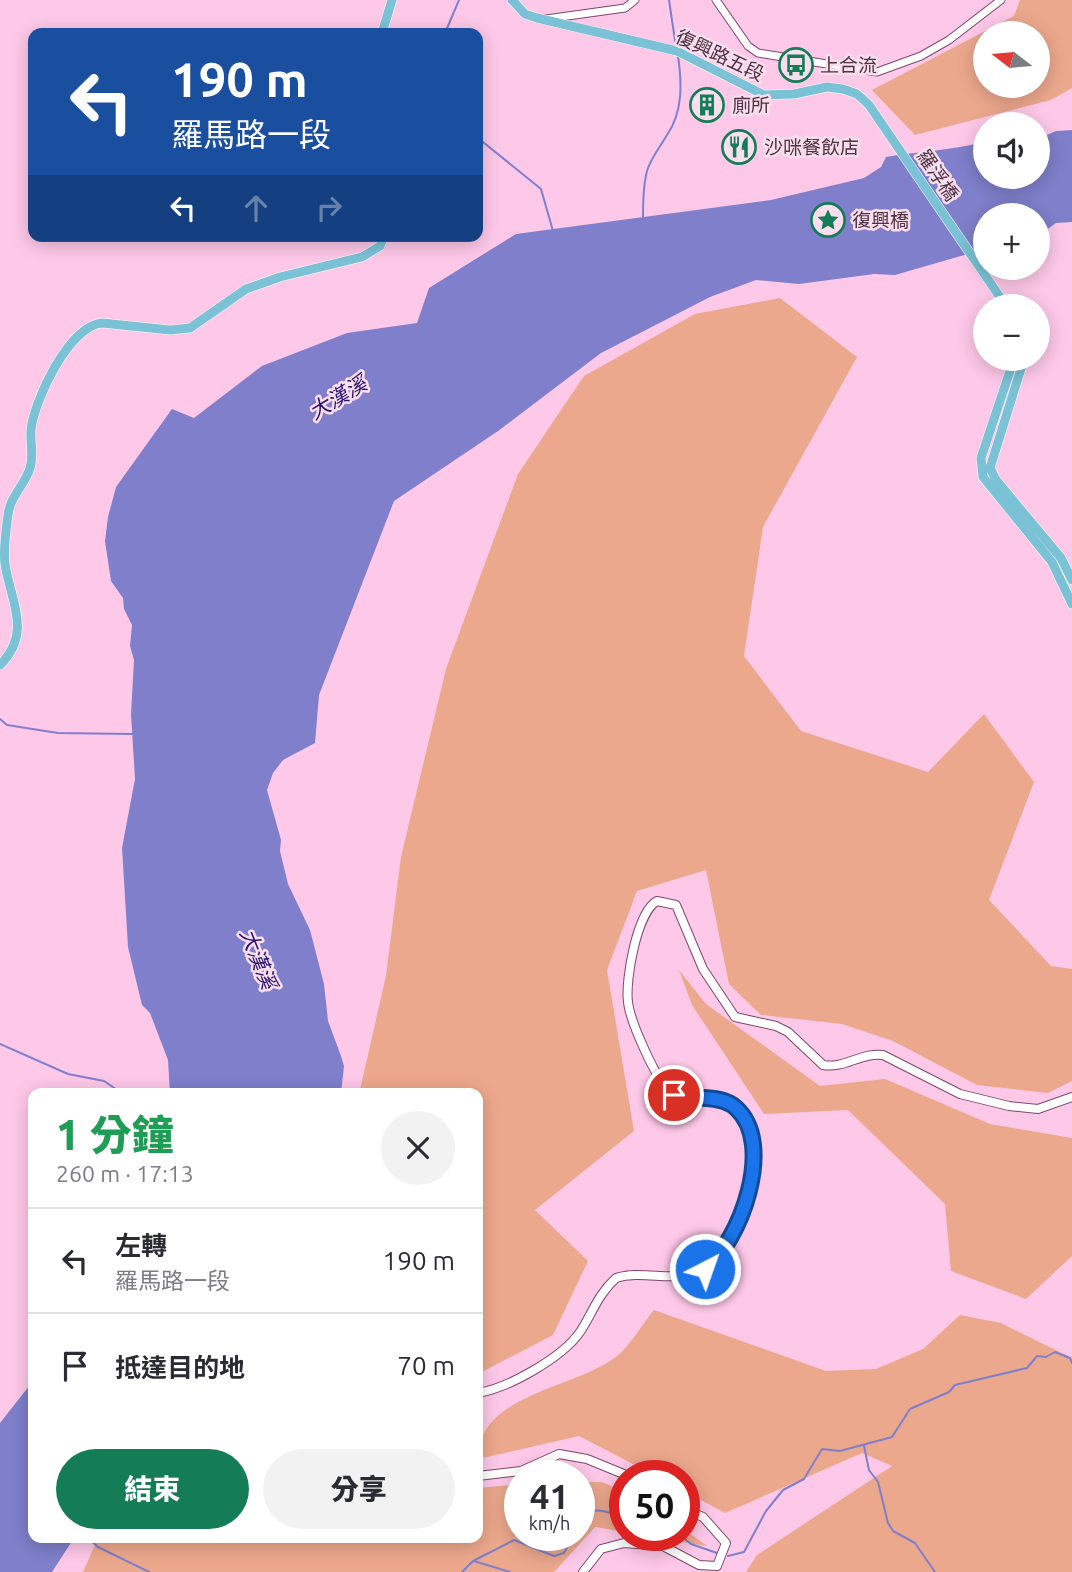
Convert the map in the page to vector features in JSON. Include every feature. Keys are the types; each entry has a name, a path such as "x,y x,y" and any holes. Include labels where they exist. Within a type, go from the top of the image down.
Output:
{"main road":[{"path":"384,28 392,0"},
{"name":"復興路五段","path":"513,0 526,14 677,51 764,95 794,94 827,87 843,89 857,94 873,110"},
{"name":"羅浮橋","path":"873,110 998,294"},
{"path":"0,665 12,649 17,616 5,564 10,503 30,470 31,428 49,379 77,335 93,324 102,323 170,330 190,328 246,289 280,277 362,257 380,246 382,242"},
{"path":"1012,371 983,477 1052,562 1072,604"},
{"path":"1011,382 1017,371"},
{"path":"986,459 996,480 1060,558 1072,580"},
{"path":"483,1392 498,1390 564,1351 616,1278 689,1275 705,1269 727,1244 746,1198 754,1164 743,1117 731,1104 674,1095 664,1086 630,1016 629,982 641,922 646,911 657,901 676,905 702,969 735,1017 788,1032 823,1065 838,1064 869,1054 883,1055 960,1094 1026,1110 1072,1097"},
{"path":"483,1475 521,1471 559,1454 587,1459 609,1468"},
{"path":"674,1551 710,1568 717,1566 726,1543 711,1524 700,1518"},
{"path":"583,1572 601,1549 609,1547"}],"street":[{"path":"545,19 625,8 635,0"},
{"path":"716,0 748,46 758,53 877,72 921,56 949,40 1001,0"}],"shaded area":[{"path":"1020,0 1072,0 1072,88 1051,100 1004,112 973,112 973,120 915,135 872,90 973,37 973,98 1050,98 1050,21 1004,21 1014,16"},
{"path":"780,298 857,357 763,527 744,656 801,731 928,772 984,714 1034,782 989,900 1051,966 1072,969 1072,1081 1048,1093 977,1085 893,1041 842,1024 761,1015 729,984 706,870 637,891 607,970 634,1131 535,1210 588,1261 553,1335 483,1371 483,1088 360,1088 386,976 401,857 446,669 518,474 584,376 695,314"},
{"path":"679,970 706,1004 820,1086 885,1079 990,1124 1072,1138 1072,1256 1026,1299 951,1271 945,1204 848,1110 764,1114 692,1005"},
{"path":"654,1310 826,1371 876,1369 923,1349 960,1315 1001,1323 1072,1358 1072,1572 746,1572 757,1555 892,1466 862,1453 725,1513 700,1500 700,1460 625,1460 579,1436 483,1458 483,1436 494,1420 511,1406 578,1377 617,1356"},
{"path":"595,1482 609,1485 609,1529 595,1527"},
{"path":"504,1486 504,1551 573,1551 554,1572 83,1572 96,1543 483,1543 483,1488"}],"water":[{"name":"大漢溪","path":"1072,130 1072,222 1056,223 1050,227 1050,203 973,203 973,252 895,275 874,274 799,284 756,280 710,297 601,353 498,431 394,501 319,695 315,743 283,760 273,773 267,790 281,840 280,851 288,884 310,930 324,984 328,1021 344,1066 342,1088 170,1088 168,1060 150,1013 142,1005 128,947 122,848 135,779 131,714 134,660 130,646 132,625 124,609 123,598 111,581 105,541 116,487 172,409 194,418 262,366 347,333 417,323 429,288 516,234 771,200 864,178 881,167 886,157 973,144 973,189 1050,189 1050,134"},
{"path":"28,1387 28,1543 71,1543 52,1572 0,1572 0,1423"}],"waterway":[{"path":"447,28 459,0"},
{"path":"669,0 676,47"},
{"path":"643,217 644,186 648,168 672,126 679,107 678,56"},
{"path":"483,142 541,189 553,231"},
{"path":"0,719 7,725 58,733 133,734"},
{"path":"0,1044 68,1074 104,1081 114,1088"},
{"path":"728,1556 744,1552 766,1511 783,1490 804,1479 822,1449 840,1451 892,1437 910,1409 949,1392 955,1385 1027,1368 1037,1356 1046,1357 1055,1352 1070,1358 1072,1363"},
{"path":"864,1446 869,1470 878,1482 888,1523 893,1531 915,1543 935,1572"},
{"path":"595,1511 609,1512"},
{"path":"94,1543 149,1572"},
{"path":"462,1572 473,1561 504,1545"},
{"path":"700,1547 717,1553"},
{"path":"542,1551 554,1556 565,1551"},
{"path":"474,1561 510,1572"}],"place":[{"name":"上合流","path":"796,65"},
{"name":"廁所","path":"707,105"},
{"name":"沙咪餐飲店","path":"739,147"},
{"name":"復興橋","path":"828,220"}],"route":[{"path":"674,1095 731,1104 747,1123 753,1152 753,1175 734,1229 720,1255 705,1269"}]}
